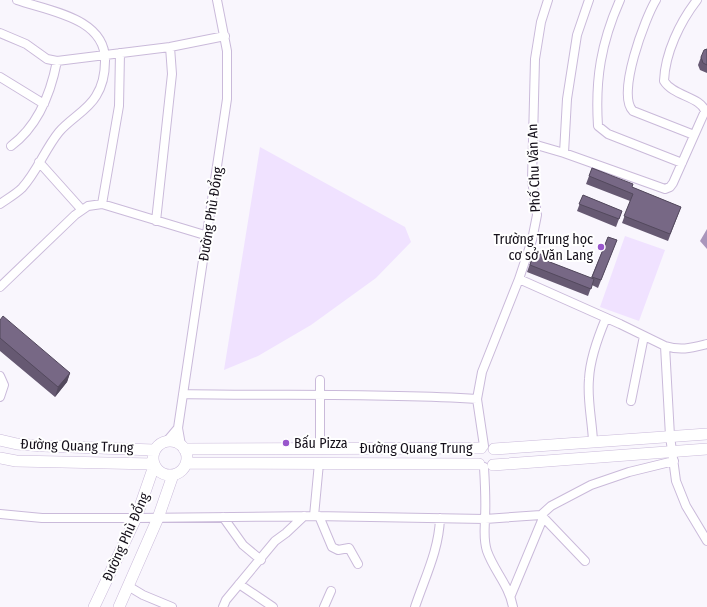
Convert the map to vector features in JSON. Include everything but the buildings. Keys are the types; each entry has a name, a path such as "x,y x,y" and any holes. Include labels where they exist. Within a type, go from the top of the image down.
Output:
{"main road":[{"name":"Đường Quang Trung","path":"183,447 486,448 707,434"},
{"name":"Đường Quang Trung","path":"0,440 17,444 44,446 154,450"},
{"path":"168,441 175,442 183,447 187,456 186,463 181,471 174,475 162,474 154,465 152,456 154,450 160,444 168,441"},
{"path":"486,448 498,457 486,466 476,457 486,448"},
{"name":"Đường Quang Trung","path":"186,463 319,463 486,466 673,456 707,449"},
{"name":"Đường Quang Trung","path":"0,458 16,461 154,465"},
{"name":"Đường Phù Đổng","path":"94,607 136,518 154,465"},
{"name":"Đường Phù Đổng","path":"119,607 158,518 174,475"}],"street":[{"path":"0,204 22,188 60,132 96,97 102,86 105,72 106,55 102,41 93,30 81,22 17,0"},
{"name":"Đường Phù Đổng","path":"183,447 178,428 208,236 227,99 227,51 217,0"},
{"name":"Phố Chu Văn An","path":"486,448 477,399 482,372 519,279 532,240 537,215 532,180 535,59 541,22 548,0"},
{"path":"564,153 567,100 577,35 589,0"},
{"path":"620,0 611,20 598,70 598,126 608,134 682,163"},
{"path":"656,0 649,11 637,40 626,97 629,107 633,111 694,135"},
{"path":"533,144 564,153 664,189 670,187 674,183 705,111 704,106 673,90 664,81 664,71 683,20 697,0"},
{"path":"0,33 26,44 48,59 57,61 170,47 225,36"},
{"path":"156,221 172,74 170,47"},
{"path":"102,204 119,106 120,53"},
{"path":"11,146 20,140 44,104 53,82 57,61"},
{"path":"0,77 44,104"},
{"path":"39,162 82,210"},
{"path":"0,287 75,215 88,206 102,204 208,236"},
{"path":"519,279 675,350 684,350 707,344"},
{"path":"593,441 589,398 589,377 598,338 606,318"},
{"path":"631,401 644,336"},
{"path":"665,346 670,436 676,481 686,506 707,541"},
{"path":"0,376 4,385 0,397"},
{"path":"320,380 320,448"},
{"path":"183,394 320,396 413,395 477,399"},
{"name":"Đường Phù Đổng","path":"168,441 178,428"},
{"path":"511,595 542,516 551,506 591,485 673,456"},
{"path":"319,463 316,516 332,547 338,550 349,548 358,564"},
{"path":"486,466 485,519 483,528 487,551 511,595 513,607"},
{"path":"0,514 42,518 316,516 485,519 542,516 585,561"},
{"path":"223,607 226,600 261,560 275,541 304,516"},
{"path":"223,517 243,545 261,560"},
{"path":"414,607 436,548 439,536 440,518"},
{"path":"239,584 273,607"},
{"path":"128,586 143,595 172,607"},
{"path":"331,591 325,605 333,607"}],"shaded area":[{"path":"260,147 405,227 411,242 376,278 311,325 258,356 224,370"},
{"path":"707,229 707,249 700,241"},
{"path":"625,236 665,250 639,321 600,307"}],"place":[{"name":"Trường Trung học cơ sở Văn Lang","path":"601,247"},
{"name":"Bấu Pizza","path":"286,443"}]}
